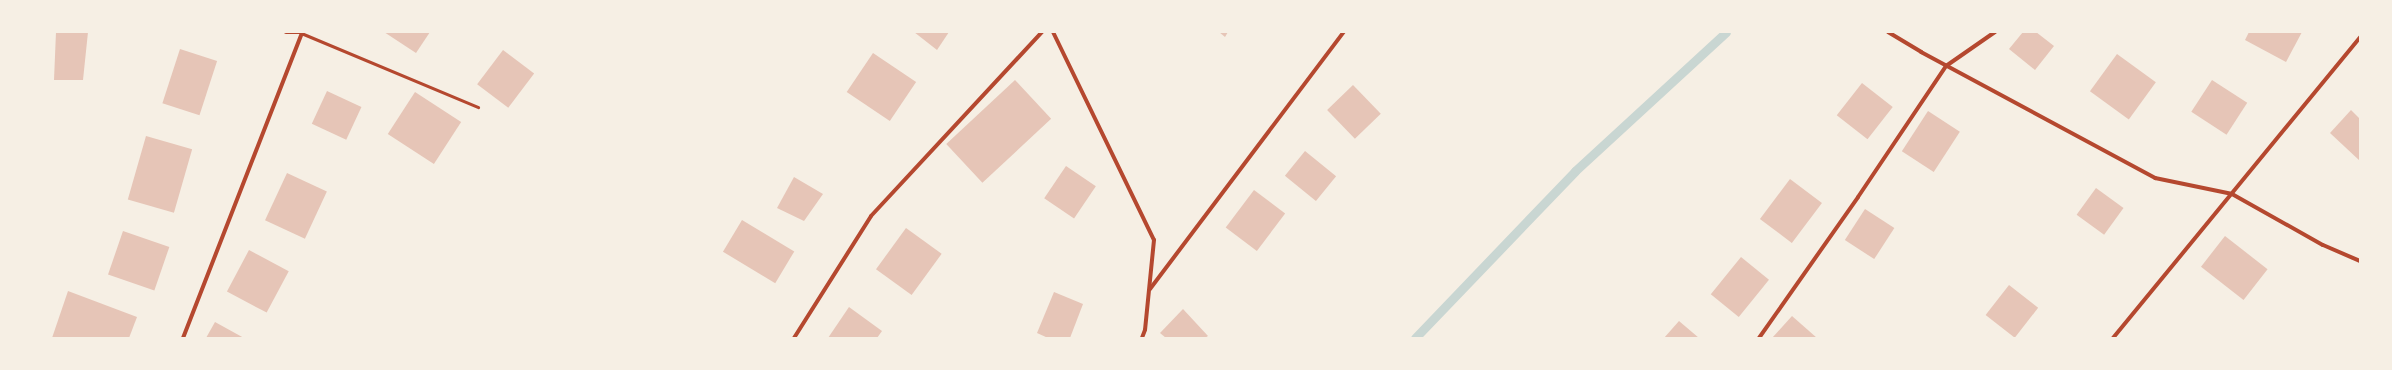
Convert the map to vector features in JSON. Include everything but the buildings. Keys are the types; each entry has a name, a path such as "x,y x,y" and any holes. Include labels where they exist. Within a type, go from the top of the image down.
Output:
{"street":[{"path":"183,338 301,32 286,32"},
{"path":"794,338 870,216 1042,32"},
{"path":"1054,32 1154,240 1146,330 1142,338"},
{"path":"1149,289 1344,32"},
{"path":"1888,32 1946,66 2155,178 2232,194 2323,245 2360,261"},
{"path":"1759,338 1858,197 1946,66 1995,32"},
{"path":"2113,338 2360,37"}],"lane":[{"path":"301,32 478,107"}],"waterway":[{"path":"1415,338 1575,171 1726,32"}]}
